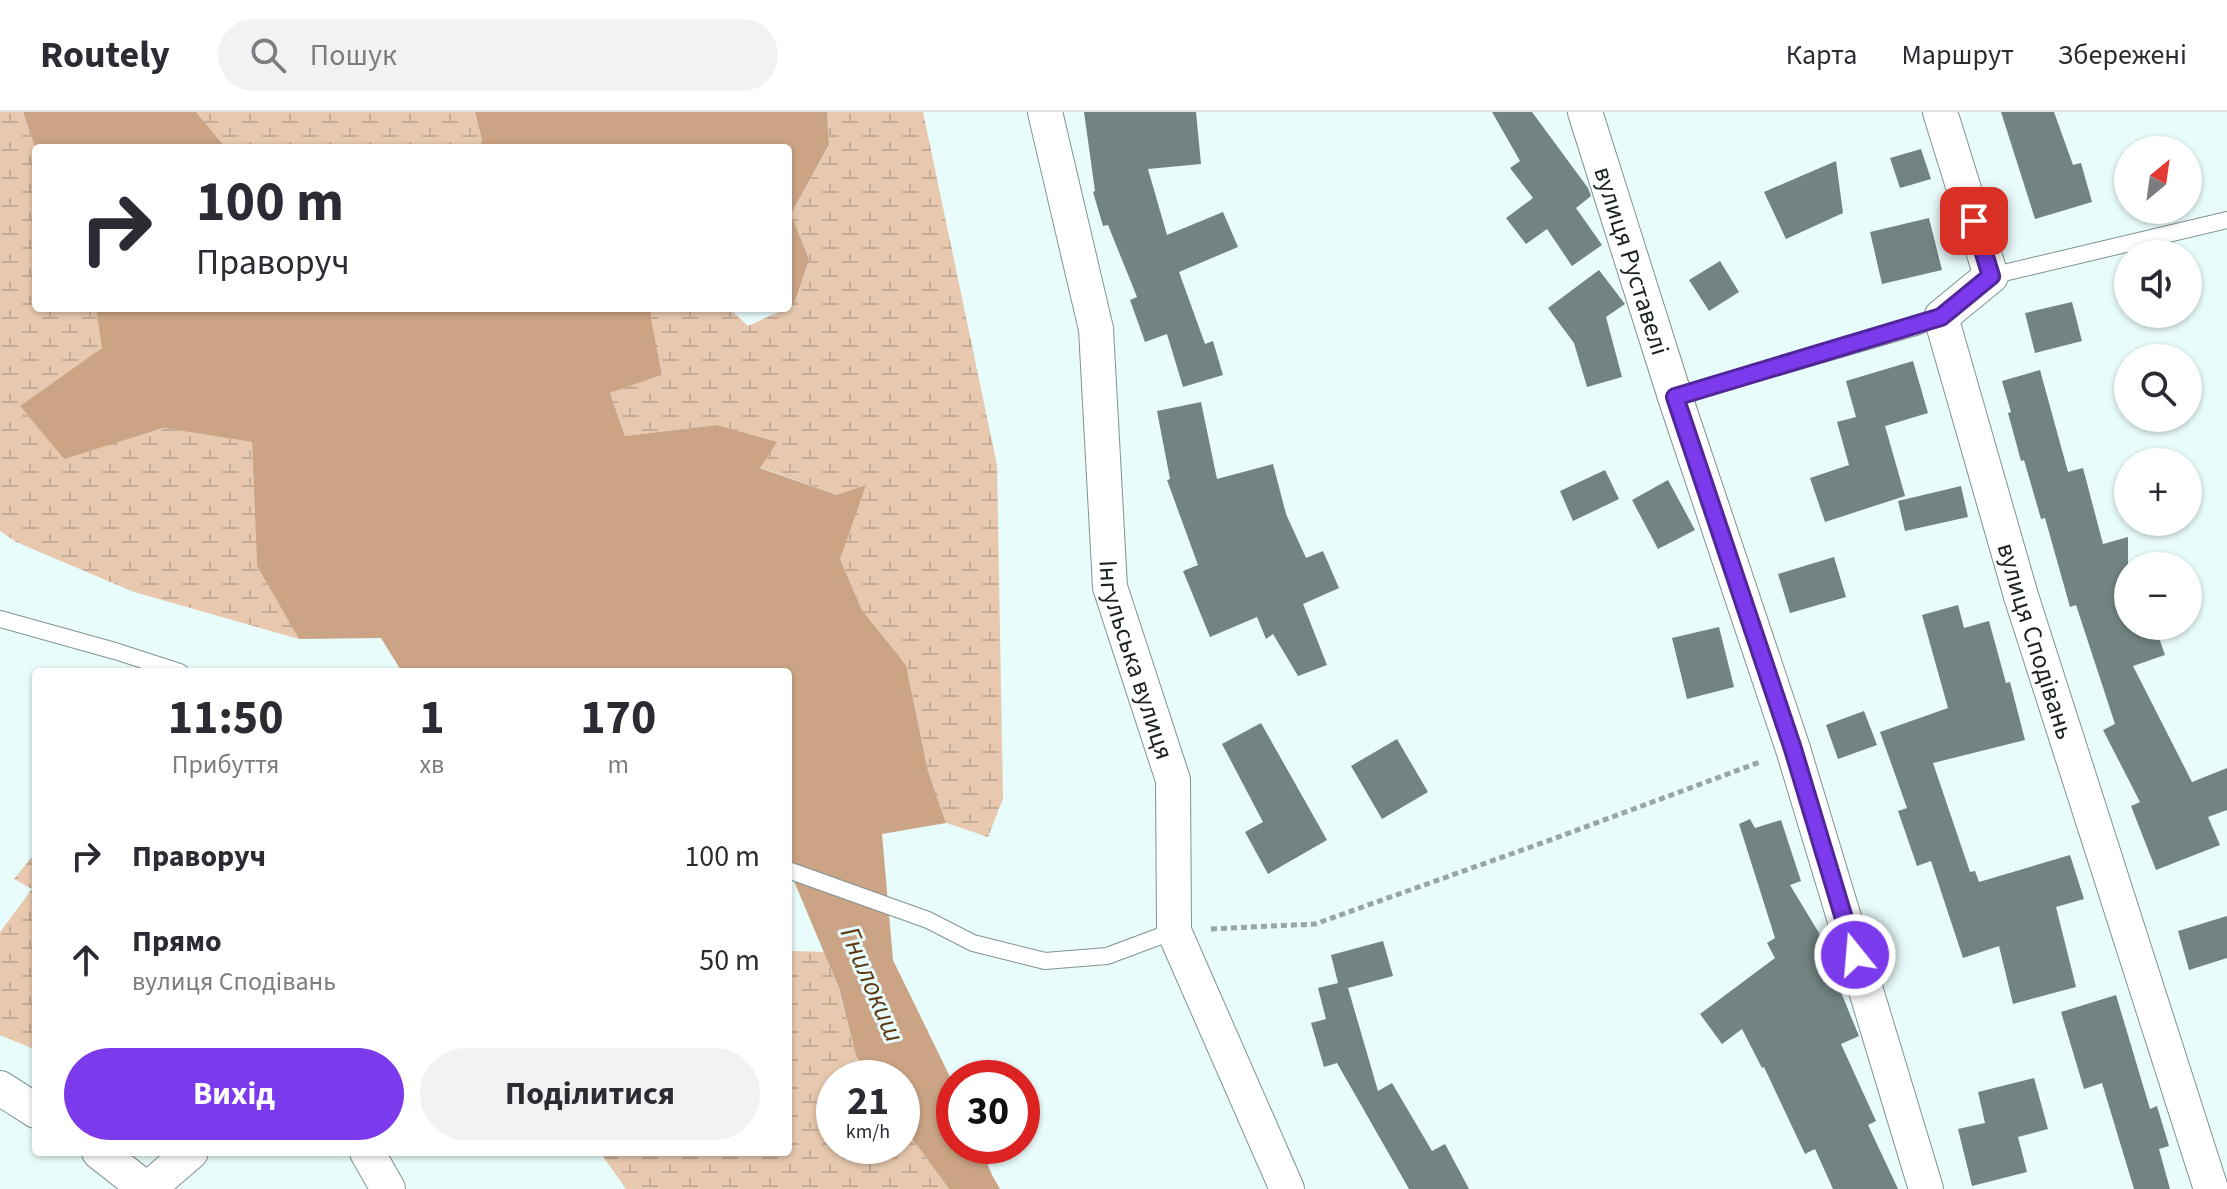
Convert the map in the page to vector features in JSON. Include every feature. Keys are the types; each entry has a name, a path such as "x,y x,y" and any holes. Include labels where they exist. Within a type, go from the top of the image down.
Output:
{"street":[{"name":"Інгульська вулиця","path":"1045,112 1096,329 1110,587 1173,780 1174,931 1287,1189"},
{"name":"вулиця Руставелі","path":"1585,112 1675,397 1793,749 1926,1189"},
{"path":"1940,112 1991,276 1941,317"},
{"name":"вулиця Сподівань","path":"1941,317 2021,596 2211,1189"},
{"path":"0,1088 32,1108"},
{"path":"104,1156 147,1189 186,1156"},
{"path":"369,1156 388,1189"}],"lane":[{"path":"1991,276 2227,220"},
{"path":"1675,397 1941,317"},
{"path":"0,619 168,668"},
{"path":"792,871 928,920 973,943 1045,961 1107,956 1174,931"}],"path":[{"path":"1174,931 1315,924 1793,749"}],"green space":[{"path":"0,112 23,112 34,144 32,312 97,312 103,348 20,406 64,458 163,428 252,442 257,565 299,639 134,592 16,542 0,531"},
{"path":"196,112 475,112 482,140 480,144 223,144"},
{"path":"827,112 923,112 997,465 1003,799 988,837 946,823 928,771 906,665 862,610 840,559 837,495 759,467 776,442 717,425 625,436 610,393 662,375 650,312 733,312 748,326 779,312 792,312 809,259 792,212 829,146"},
{"path":"32,857 32,889 14,879"},
{"path":"32,889 32,1048 0,1035 0,932"},
{"path":"792,950 824,952 839,989 859,1060 816,1060 816,1164 920,1164 920,1150 949,1189 626,1189 603,1156 792,1156"}],"water":[{"path":"23,112 196,112 223,144 34,144"},
{"path":"475,112 827,112 829,145 792,212 792,144 480,144"},
{"path":"792,216 809,259 792,306"},
{"name":"Гнилокиш","path":"97,312 650,312 662,375 610,393 625,436 717,425 777,442 760,468 837,495 866,485 840,559 862,610 906,665 928,771 946,823 882,834 893,960 942,1060 936,1060 936,1164 987,1164 1000,1189 949,1189 920,1150 920,1060 859,1060 856,1056 839,988 792,876 792,668 400,668 381,638 299,639 257,566 252,442 163,428 64,459 20,406 102,348"}],"building":[{"path":"1084,112 1196,112 1201,164 1148,169 1167,235 1223,212 1238,247 1179,272 1205,344 1213,341 1223,375 1183,387 1167,334 1145,342 1130,300 1137,297 1108,225 1103,226 1093,192"},
{"path":"1492,112 1532,112 1588,188 1591,196 1576,208 1602,245 1572,266 1547,229 1526,244 1506,218 1533,198 1510,168 1520,161"},
{"path":"2001,112 2054,112 2073,165 2081,163 2092,202 2035,219"},
{"path":"1921,149 1931,179 1900,188 1890,158"},
{"path":"1836,161 1843,213 1786,239 1764,192"},
{"path":"1929,218 1942,270 1882,284 1870,232"},
{"path":"1720,261 1739,292 1709,311 1689,280"},
{"path":"1599,270 1625,304 1606,317 1622,377 1587,387 1574,343 1548,308"},
{"path":"2072,302 2082,341 2035,353 2025,313"},
{"path":"1913,361 1928,413 1885,426 1905,496 1825,522 1810,478 1849,465 1837,422 1856,417 1846,381"},
{"path":"2040,370 2068,472 2083,468 2103,544 2128,537 2128,552 2114,552 2114,640 2160,640 2165,655 2133,666 2192,782 2227,768 2227,810 2208,817 2220,845 2156,870 2131,806 2140,802 2103,730 2115,724 2076,605 2070,607 2045,518 2041,519 2024,460 2021,461 2002,381"},
{"path":"1201,402 1217,479 1273,464 1286,514 1306,558 1323,551 1339,588 1303,604 1327,665 1298,676 1273,634 1266,639 1257,617 1210,637 1183,571 1198,565 1167,480 1170,479 1157,411"},
{"path":"1605,470 1619,499 1573,521 1560,491"},
{"path":"1668,480 1695,530 1658,549 1632,500"},
{"path":"1961,486 1968,517 1905,531 1898,501"},
{"path":"1834,557 1846,597 1790,613 1778,574"},
{"path":"1958,605 1964,628 1989,621 2006,683 2010,682 2025,740 1933,763 1970,872 1975,871 1979,882 2070,855 2084,899 2056,907 2076,987 2013,1004 1999,946 1963,958 1931,861 1917,866 1898,811 1907,808 1880,732 1948,708 1922,615"},
{"path":"1719,627 1734,687 1687,699 1672,638"},
{"path":"1864,711 1877,745 1838,759 1826,725"},
{"path":"1261,723 1327,840 1268,874 1245,832 1263,822 1222,744"},
{"path":"1397,739 1428,792 1382,819 1351,766"},
{"path":"1750,819 1755,828 1781,820 1801,881 1790,885 1831,953 1826,956 1859,1036 1841,1044 1876,1121 1868,1125 1898,1189 1833,1189 1815,1149 1805,1154 1764,1067 1742,1029 1722,1044 1700,1014 1775,958 1767,943 1775,938 1739,824"},
{"path":"2227,916 2227,958 2189,970 2178,931"},
{"path":"1383,941 1393,976 1348,988 1378,1091 1392,1083 1432,1151 1445,1144 1469,1189 1409,1189 1337,1063 1324,1067 1311,1023 1326,1019 1318,988 1338,983 1331,955"},
{"path":"2116,995 2150,1109 2157,1106 2169,1146 2159,1149 2170,1189 2134,1189 2102,1083 2084,1089 2061,1012"},
{"path":"2034,1078 2048,1129 2018,1137 2027,1172 1972,1186 1958,1129 1985,1123 1978,1092"}],"route":[{"path":"1855,955 1793,749 1675,397 1941,317 1991,276 1974,221"}]}
